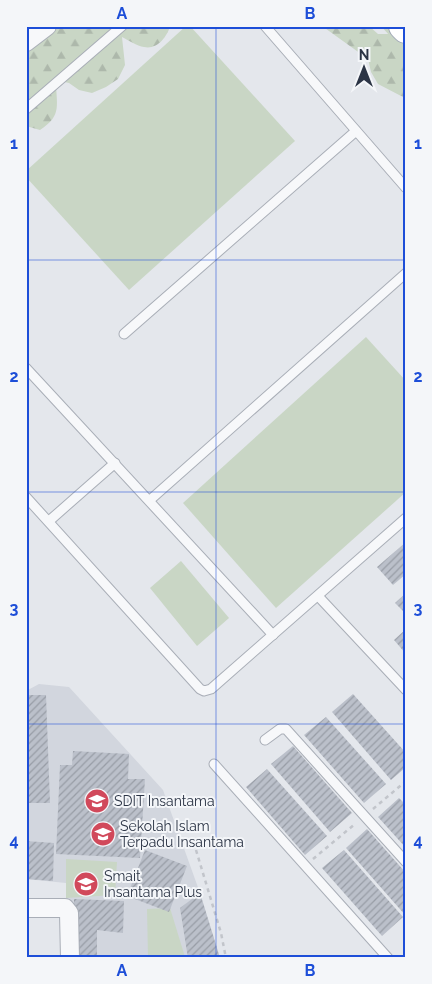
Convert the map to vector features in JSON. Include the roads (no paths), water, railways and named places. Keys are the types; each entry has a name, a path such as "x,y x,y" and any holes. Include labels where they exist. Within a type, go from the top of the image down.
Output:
{"street":[{"path":"26,42 48,26"},
{"path":"26,908 65,908 70,913 70,958"}],"lane":[{"path":"26,109 122,26"},
{"path":"265,26 406,188"},
{"path":"124,334 356,130"},
{"path":"150,500 406,273"},
{"path":"26,368 116,463 273,636"},
{"path":"48,522 116,463"},
{"path":"26,497 200,689 204,691 211,689 273,636 406,518"},
{"path":"318,596 406,690"},
{"path":"265,740 280,729 286,729 406,862"},
{"path":"214,764 388,958"}],"place":[{"name":"SDIT Insantama","path":"97,801"},
{"name":"Sekolah Islam Terpadu Insantama","path":"103,834"},
{"name":"Smait Insantama Plus","path":"86,884"}]}
